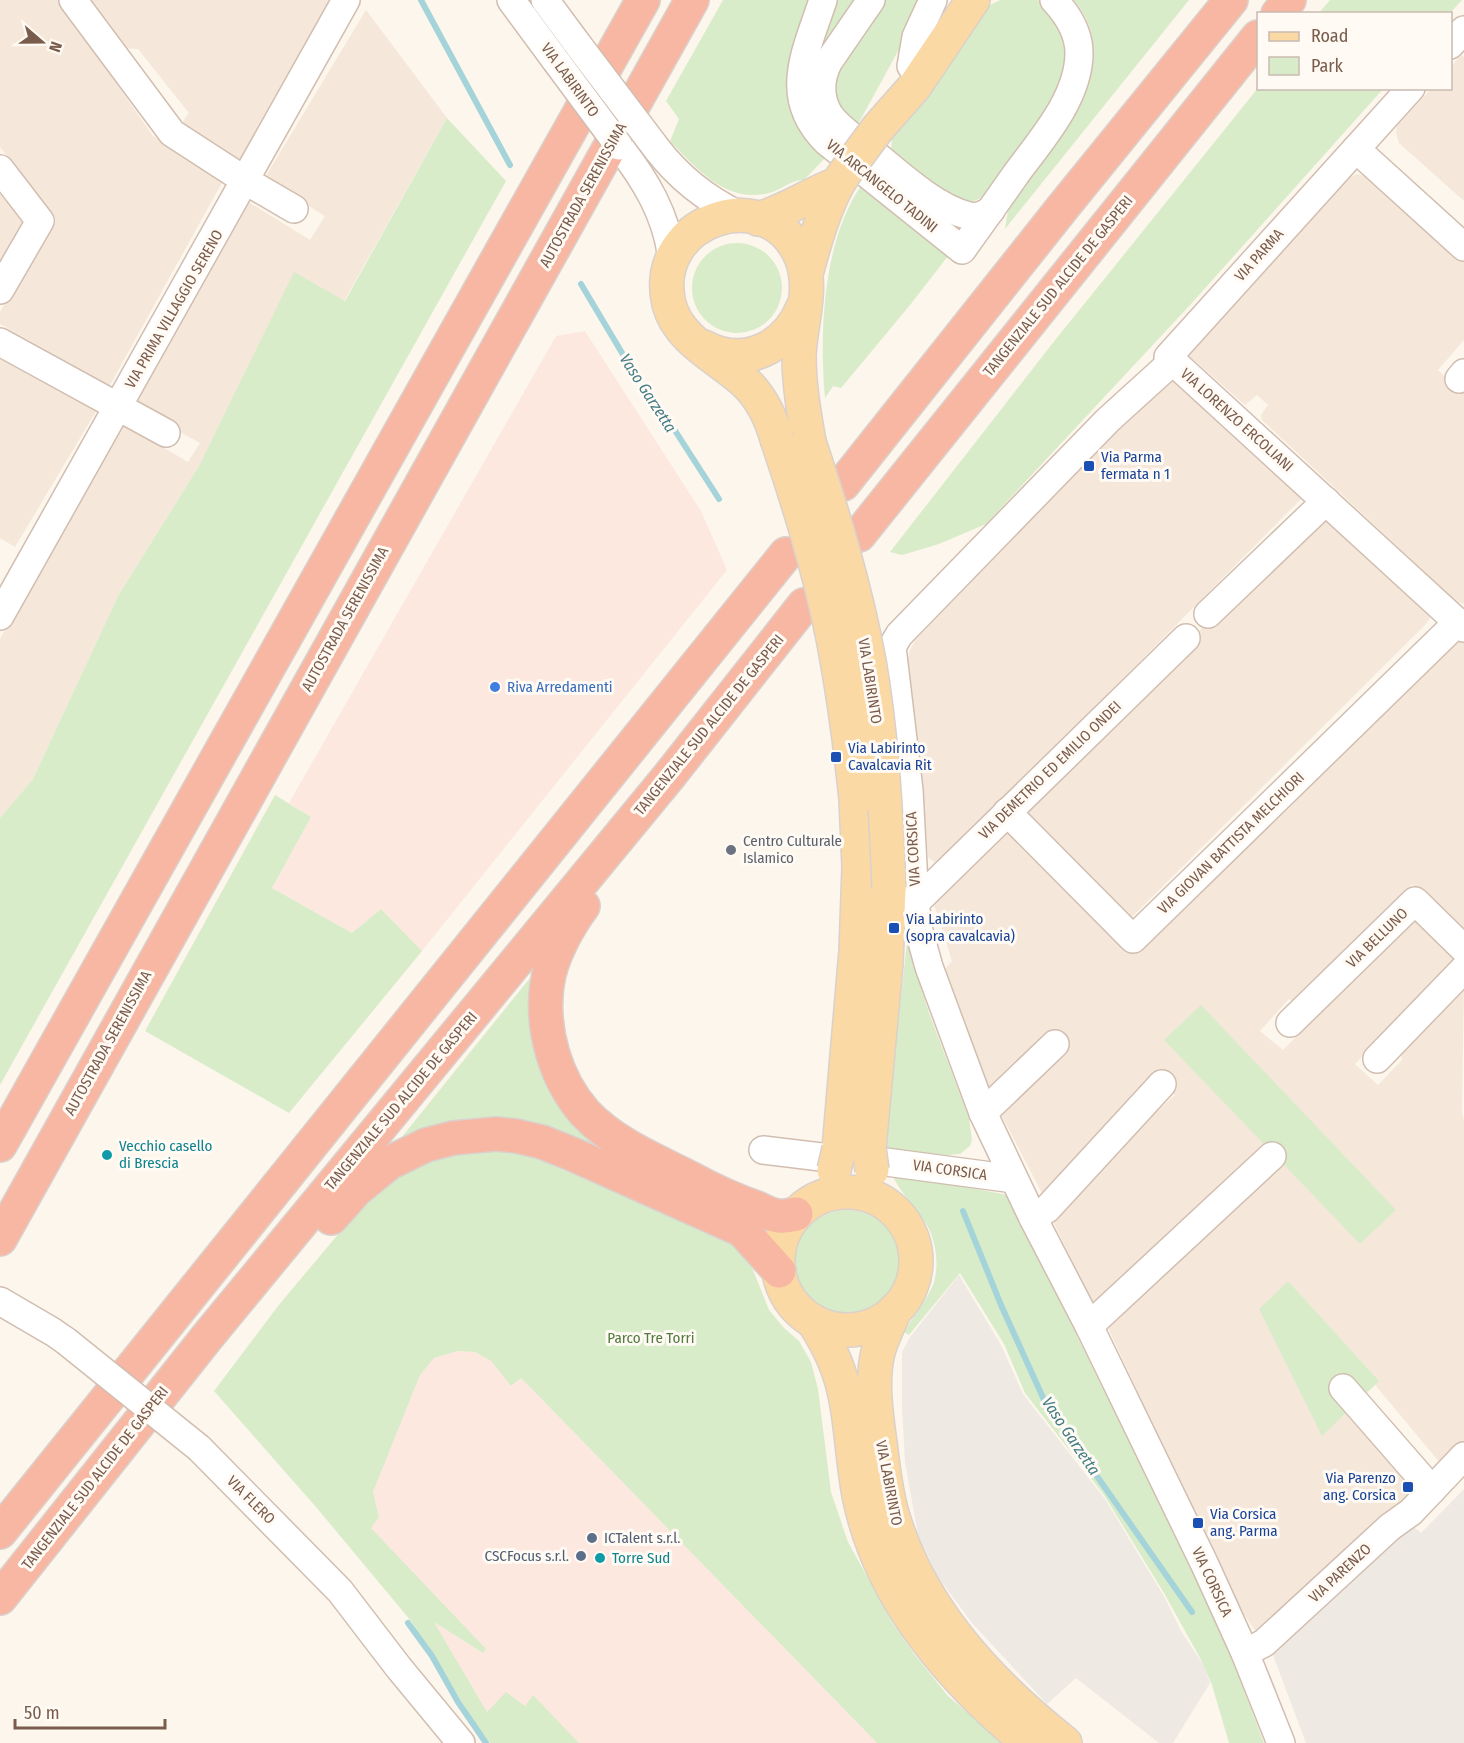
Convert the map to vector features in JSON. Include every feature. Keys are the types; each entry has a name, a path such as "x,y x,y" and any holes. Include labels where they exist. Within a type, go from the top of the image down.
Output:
{"highway":[{"path":"0,1145 643,0"},
{"name":"AUTOSTRADA SERENISSIMA","path":"0,1239 692,0"},
{"path":"1136,118 1171,47 1206,0"},
{"path":"843,484 1231,0"},
{"path":"1280,12 1289,0"},
{"name":"TANGENZIALE SUD ALCIDE DE GASPERI","path":"859,536 1257,39"},
{"path":"0,1532 786,554"},
{"name":"TANGENZIALE SUD ALCIDE DE GASPERI","path":"0,1598 208,1336 670,775 804,605"},
{"path":"670,775 630,848 573,919 560,946 547,982 545,1005 551,1046 558,1069 585,1113 626,1145 727,1197 778,1216 842,1171"},
{"path":"208,1336 260,1304 308,1244 356,1190 389,1163 426,1145 453,1138 496,1134 516,1136 542,1142 572,1154 742,1230 779,1271"}],"main road":[{"path":"883,121 902,80 949,0"},
{"path":"805,289 812,249 840,179 883,121 915,86 973,0"},
{"path":"749,217 780,212 801,203 840,179"},
{"name":"VIA LABIRINTO","path":"842,1171 878,1188 888,1205 909,1231 915,1248 916,1264 913,1281 906,1297 895,1310 881,1321 864,1328 847,1330 813,1321 800,1311 790,1300 783,1286 778,1256 787,1226 842,1171 868,1132 886,964 902,895 885,801 869,661 853,587 833,514 809,442 802,402 799,357 805,289 800,256 790,240 775,227 749,217 711,220 688,235 672,258 668,274 669,306 680,327 697,344 748,385 768,413 801,509 820,580 836,653 848,726 856,799 859,867 842,1171 836,1193 863,1193 888,1205"},
{"name":"VIA LABIRINTO","path":"697,344 728,356 745,355 776,344 789,333 798,319 805,289"},
{"name":"VIA LABIRINTO","path":"895,1310 878,1354 875,1387 886,1486 891,1509 907,1555 929,1598 968,1651 1014,1700 1065,1743"},
{"name":"VIA LABIRINTO","path":"813,1321 825,1340 842,1380 862,1509 873,1543 892,1586 916,1626 956,1676 978,1700 1028,1743"}],"street":[{"path":"73,0 172,133 294,209"},
{"name":"VIA PRIMA VILLAGGIO SERENO","path":"0,616 346,0"},
{"name":"VIA LABIRINTO","path":"511,0 638,170 654,196 666,227 672,258"},
{"name":"VIA LABIRINTO","path":"545,0 674,171 716,204 749,217"},
{"name":"VIA ARCANGELO TADINI","path":"823,0 800,75 801,100 810,123 826,142 962,250 1059,113 1078,68 1077,36 1070,21 1054,0"},
{"name":"VIA ARCANGELO TADINI","path":"871,0 828,61 824,71 822,92 829,113 843,129 931,197 968,216 980,216 990,210"},
{"path":"910,66 916,37 933,0"},
{"name":"VIA PARMA","path":"1173,361 1168,357 1409,90"},
{"path":"1356,149 1464,247"},
{"path":"0,169 40,221 0,290"},
{"path":"0,342 166,433"},
{"name":"VIA LORENZO ERCOLIANI","path":"892,647 899,635 1108,420 1173,361 1461,625"},
{"path":"1208,614 1326,501"},
{"name":"VIA GIOVAN BATTISTA MELCHIORI","path":"1007,812 1133,939 1461,625"},
{"name":"VIA DEMETRIO ED EMILIO ONDEI","path":"902,895 1007,812 1186,638"},
{"name":"VIA CORSICA","path":"892,647 909,790 902,895 919,931 929,967 983,1113 1033,1218 1089,1326 1245,1653 1281,1743"},
{"name":"VIA BELLUNO","path":"1290,1023 1415,901 1464,949"},
{"path":"1377,1059 1464,969"},
{"path":"983,1113 1056,1044"},
{"path":"1033,1218 1047,1209 1162,1084"},
{"name":"VIA CORSICA","path":"763,1150 842,1171 1014,1179"},
{"path":"1089,1326 1272,1156"},
{"name":"VIA FLERO","path":"0,1301 66,1341 199,1448 340,1591 461,1743"},
{"path":"1343,1388 1432,1490"},
{"name":"VIA PARENZO","path":"1245,1653 1264,1643 1390,1527 1411,1512 1464,1456"}],"shaded area":[{"path":"0,0 58,0 153,136 224,179 110,385 0,324 0,312 55,218 0,147"},
{"path":"86,0 334,1 240,160 180,125 189,113 138,49 118,48"},
{"path":"366,10 447,118 344,301 294,273 199,466 118,596 33,779 0,818 0,639 120,422 188,462 200,443 133,406 247,201 310,240 325,216 264,179"},
{"path":"1461,55 1464,57 1464,201 1399,143 1396,132 1397,126 1430,90 1452,90 1452,66"},
{"path":"1357,174 1369,177 1464,262 1464,340 1438,370 1455,386 1464,376 1464,604 1457,602 1262,420 1261,415 1268,405 1257,395 1245,405 1186,353 1350,177"},
{"path":"0,185 26,217 0,264"},
{"name":"Riva Arredamenti","path":"585,331 701,511 727,570 422,951 381,909 352,933 272,888 311,817 289,803 556,336"},
{"path":"0,350 98,408 15,547 0,538"},
{"path":"1169,371 1305,495 944,859 935,863 928,857 916,724 907,662 910,650 916,640"},
{"path":"1324,513 1430,611 1430,618 1131,918 1017,810 1203,627"},
{"path":"1453,637 1464,641 1464,934 1412,884 1294,1003 1289,999 1260,1031 1283,1050 1415,916 1456,958 1355,1064 1378,1085 1402,1060 1400,1046 1464,984 1462,1111 1464,1121 1464,1450 1446,1470 1371,1380 1327,1384 1416,1487 1261,1639 1234,1600 1097,1304 1092,1302 1048,1211 1175,1095 1157,1078 1048,1205 990,1093 945,969 952,961 932,898 1010,821 1127,946"},
{"path":"959,1275 1001,1345 1023,1394 1105,1499 1165,1598 1181,1631 1204,1666 1210,1683 1173,1743 1159,1743 1076,1678 1047,1704 972,1623 938,1577 918,1535 905,1462 902,1352 910,1337"},
{"path":"458,1351 475,1352 491,1361 511,1386 520,1377 877,1743 579,1743 533,1696 525,1707 487,1712 433,1621 483,1653 370,1528 379,1517 373,1492 420,1375 434,1358"},
{"path":"1464,1489 1464,1743 1306,1743 1268,1642 1402,1517 1421,1533"}],"green space":[{"path":"723,0 813,0 791,64 788,102 794,121 806,139 826,157 804,180 795,181 769,193 753,195 726,188 701,172 670,141 679,119 666,101"},
{"path":"832,0 860,0 816,64"},
{"path":"883,0 926,0 857,126 840,110 834,92 835,74"},
{"path":"1000,0 1042,2 1066,33 1068,64 1051,105 988,192 979,199 967,202 957,200 937,189 891,150 893,131 980,10"},
{"path":"1074,0 1189,0 1005,229 1012,202 1074,114 1085,92 1092,69 1093,46 1088,23"},
{"path":"1330,0 1462,0 1451,12 1320,12"},
{"path":"1257,89 1382,90 1191,304 986,524 939,544 902,555 890,552 1052,344"},
{"path":"447,118 506,181 0,1085 0,818 33,779 118,596 199,466 294,272 345,301"},
{"path":"861,186 885,207 888,204 948,256 841,388 833,386 825,398 823,345 826,288 838,233 848,208"},
{"path":"737,243 754,246 769,256 779,271 782,288 779,305 769,320 754,330 737,333 720,330 705,320 695,305 692,288 695,271 705,256 720,246"},
{"path":"275,795 311,817 272,888 352,933 381,909 422,951 289,1113 145,1031"},
{"path":"907,942 929,1013 969,1118 972,1140 970,1146 960,1154 887,1150 887,1124"},
{"path":"538,968 541,1054 694,1190 547,1129 397,1143"},
{"path":"1201,1005 1396,1210 1360,1244 1164,1040"},
{"name":"Parco Tre Torri","path":"471,1151 510,1152 538,1159 732,1243 747,1255 769,1310 799,1341 811,1362 818,1389 831,1492 848,1542 892,1622 914,1654 948,1696 1003,1743 877,1743 521,1378 511,1386 491,1361 475,1352 458,1351 434,1358 420,1375 373,1492 379,1517 371,1528 486,1649 483,1653 434,1622 487,1712 506,1692 525,1706 533,1695 579,1743 490,1743 411,1621 316,1507 214,1391 278,1306 361,1207 409,1168 444,1156"},
{"path":"891,1173 1008,1195 1102,1387 1132,1441 1195,1574 1232,1659 1264,1743 1229,1743 1212,1685 1200,1658 1164,1593 1104,1495 1025,1393 1004,1344 960,1273 909,1335 904,1332 933,1285 936,1252 929,1229"},
{"path":"847,1210 867,1214 884,1226 896,1243 900,1263 896,1283 884,1300 867,1312 847,1316 827,1312 810,1300 798,1283 794,1263 798,1243 810,1226 827,1214"},
{"path":"1288,1281 1379,1381 1322,1436 1259,1309"}],"waterway":[{"name":"Vaso Garzetta","path":"421,0 510,165"},
{"name":"Vaso Garzetta","path":"581,284 631,368 719,499"},
{"name":"Vaso Garzetta","path":"963,1211 1001,1305 1045,1402 1192,1612"},
{"path":"408,1623 432,1656 458,1702 486,1743"}],"place":[{"name":"Via Parma fermata n 1","path":"1089,466"},
{"name":"Riva Arredamenti","path":"495,687"},
{"name":"Via Labirinto Cavalcavia Rit","path":"836,757"},
{"name":"Centro Culturale Islamico","path":"731,850"},
{"name":"Via Labirinto (sopra cavalcavia)","path":"894,928"},
{"name":"Vecchio casello di Brescia","path":"107,1155"},
{"name":"Via Parenzo ang. Corsica","path":"1408,1487"},
{"name":"Via Corsica ang. Parma","path":"1198,1523"},
{"name":"ICTalent s.r.l.","path":"592,1538"},
{"name":"CSCFocus s.r.l.","path":"581,1556"},
{"name":"Torre Sud","path":"600,1558"}]}
